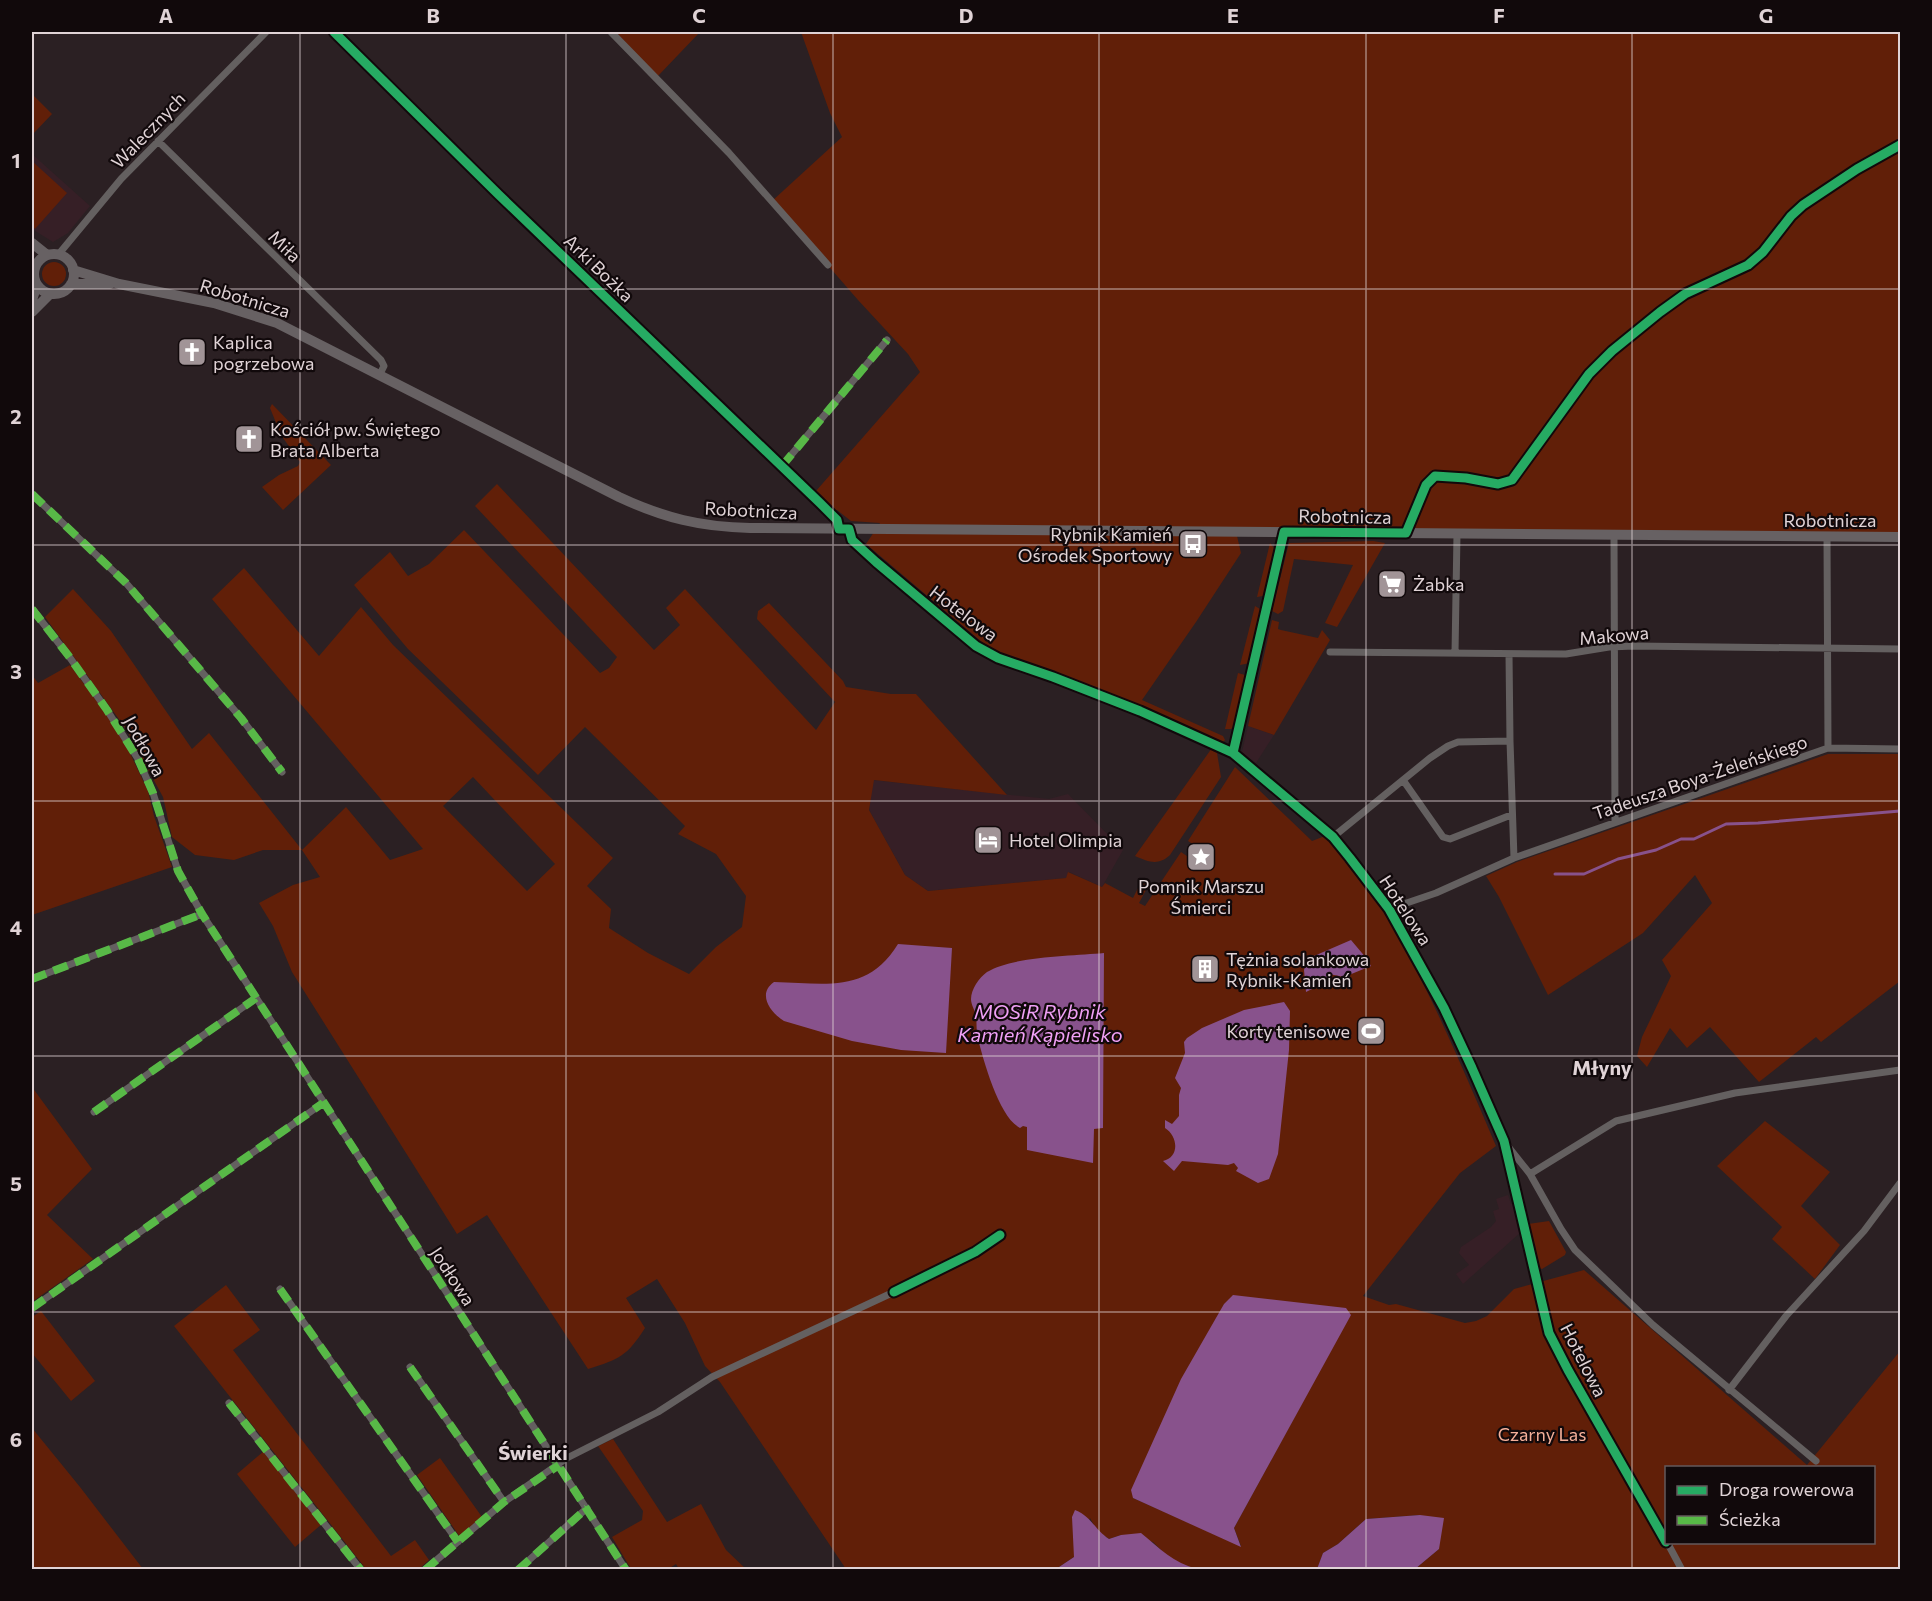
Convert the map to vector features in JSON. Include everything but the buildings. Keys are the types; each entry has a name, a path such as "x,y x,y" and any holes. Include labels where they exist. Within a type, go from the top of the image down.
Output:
{"street":[{"name":"Walecznych","path":"53,255 158,141 266,32"},
{"name":"Arki Bożka","path":"334,32 498,195 834,516 844,529"},
{"path":"611,32 729,153 828,265"},
{"name":"Miła","path":"158,141 381,360 384,366 380,374"},
{"path":"32,243 53,255 68,260 73,270 74,277 71,284 62,292 50,294 37,285 33,263 53,255"},
{"name":"Robotnicza","path":"73,270 119,284 214,303 291,329 610,493 667,517 693,523 727,527 844,529 1900,537"},
{"name":"Robotnicza","path":"71,284 119,284"},
{"path":"32,300 37,285"},
{"path":"32,312 50,294"},
{"path":"782,466 887,340"},
{"path":"32,494 126,583 241,718 282,772"},
{"name":"Hotelowa","path":"844,529 868,555 976,646 998,658 1140,711 1233,753 1334,837 1389,909 1444,1008 1504,1141 1549,1334 1665,1539"},
{"path":"1455,653 1457,534"},
{"path":"1614,535 1615,822"},
{"path":"1827,537 1828,748"},
{"name":"Jodłowa","path":"32,609 107,710 138,759 153,793 178,871 202,914 626,1569"},
{"name":"Makowa","path":"1330,652 1566,654 1614,647 1677,646 1900,649"},
{"path":"1509,654 1511,814 1514,858"},
{"path":"1334,837 1441,750 1458,742 1510,741"},
{"name":"Tadeusza Boya-Żeleńskiego","path":"1389,909 1436,893 1514,858 1828,748 1900,749"},
{"path":"1403,780 1443,837 1450,839 1511,814"},
{"path":"32,979 202,914"},
{"path":"94,1112 256,998"},
{"path":"1530,1174 1616,1121 1735,1093 1900,1070"},
{"path":"32,1308 323,1103"},
{"name":"Hotelowa","path":"1504,1141 1530,1174 1575,1250 1653,1325 1816,1461"},
{"path":"1729,1390 1786,1316 1863,1231 1900,1183"},
{"path":"280,1288 458,1542"},
{"path":"425,1569 504,1502 567,1458 658,1412 712,1377 894,1292"},
{"path":"410,1366 504,1502"},
{"path":"229,1403 361,1569"},
{"path":"518,1569 587,1508"},
{"name":"Hotelowa","path":"1668,1544 1682,1569"}],"shaded area":[{"path":"32,154 90,206 68,233 53,242 32,229"},
{"path":"1248,726 1274,735 1256,763 1242,752"},
{"name":"Hotel Olimpia","path":"873,780 1049,799 1068,794 1123,850 1102,887 1069,872 1066,878 928,891 905,875 869,810"},
{"path":"1508,1195 1511,1204 1514,1204 1521,1232 1463,1284 1456,1274 1469,1265 1459,1253 1461,1247 1491,1227 1496,1221 1493,1211 1499,1209 1496,1199"}],"green space":[{"path":"616,32 700,32 657,77"},
{"path":"801,32 1900,32 1900,532 1237,536 1241,553 1142,700 1223,736 1225,740 1222,743 1148,710 1005,657 983,643 866,544 880,523 851,521 837,510 832,510 816,491 920,372 908,354 772,201 842,137 830,113"},
{"path":"32,94 52,114 32,135"},
{"path":"32,161 67,193 35,229 32,225"},
{"path":"54,262 63,265 66,274 63,283 54,286 45,283 42,274 45,265"},
{"path":"272,404 331,465 283,510 262,487 298,466 300,462 281,435 270,408"},
{"name":"Czarny Las","path":"497,484 654,650 680,625 666,608 685,589 816,730 835,702 757,619 758,611 769,603 843,681 846,687 891,694 916,694 1007,795 874,780 869,810 905,875 928,891 1066,878 1068,872 1102,887 1105,883 1133,898 1140,884 1145,883 1147,888 1139,903 1145,906 1181,852 1203,867 1210,855 1188,841 1235,767 1312,841 1325,836 1370,892 1394,929 1426,990 1496,1146 1460,1173 1363,1296 1389,1305 1396,1304 1465,1323 1487,1316 1514,1289 1584,1270 1807,1465 1900,1351 1900,1569 1415,1569 1439,1549 1420,1515 1366,1519 1338,1544 1323,1553 1317,1569 1197,1569 1184,1566 1166,1555 1153,1542 1121,1535 1109,1539 1097,1531 1090,1518 1074,1557 1056,1569 846,1569 720,1382 705,1366 685,1323 657,1279 626,1298 645,1328 639,1337 622,1355 588,1369 487,1215 457,1234 292,972 273,926 259,903 293,885 320,877 302,850 346,807 390,860 423,849 212,599 244,568 319,656 361,607 393,645 613,858 587,886 611,909 609,928 648,953 689,974 716,947 742,927 746,896 716,854 678,834 685,826 585,727 538,775 408,649 354,585 390,552 408,576 429,564 464,530 600,673 609,668 617,657 475,506","holes":["473,777 555,864 527,891 443,806","1224,1304 1346,1309 1350,1315 1234,1528 1241,1546 1133,1498"]},
{"path":"1373,541 1385,543 1337,627 1325,623 1353,565 1294,559 1283,611 1278,614 1272,611 1289,543"},
{"path":"1270,543 1274,548 1274,557 1266,593 1257,597"},
{"path":"73,589 111,631 192,749 209,733 302,850 263,850 234,860 195,855 172,837 163,797 126,729 45,617"},
{"path":"1255,606 1260,609 1261,614 1250,663 1240,665"},
{"path":"1272,620 1279,622 1278,629 1318,638 1322,630 1330,640 1274,735 1248,726"},
{"path":"70,665 111,720 128,749 148,791 154,816 172,867 32,915 32,675 38,683"},
{"path":"1238,673 1245,675 1245,679 1235,726 1225,729"},
{"path":"1212,748 1217,753 1221,777 1170,855 1157,862 1135,856"},
{"path":"1828,754 1900,754 1900,981 1821,1042 1816,1037 1759,1082 1710,1027 1687,1048 1670,1028 1647,1067 1637,1056 1642,1037 1671,976 1662,960 1712,903 1695,875 1643,933 1548,995 1499,897 1486,876 1517,862"},
{"path":"32,1087 92,1169 47,1215 93,1259 32,1302"},
{"path":"1765,1121 1830,1172 1801,1206 1840,1245 1815,1279 1772,1239 1782,1227 1717,1166"},
{"path":"1549,1221 1566,1252 1565,1255 1542,1269 1539,1268 1528,1224"},
{"path":"226,1285 260,1330 233,1350 391,1556 415,1540 429,1560 419,1569 366,1569 174,1326"},
{"path":"41,1311 95,1381 71,1401 32,1353 32,1317"},
{"path":"32,1428 80,1487 143,1569 32,1569"},
{"path":"613,1439 667,1522 701,1504 726,1550 746,1569 679,1569 676,1564 668,1569 631,1569 612,1537 642,1520 643,1511 598,1446"},
{"path":"264,1451 322,1524 295,1547 237,1474"},
{"path":"440,1458 482,1517 460,1537 417,1475"}],"water":[{"path":"1351,940 1371,966 1344,977 1329,974 1326,984 1320,980 1306,992 1304,970 1307,959"},
{"path":"898,944 952,948 946,1053 901,1050 852,1041 784,1021 767,1003 766,992 774,982 828,984 859,978 873,971 886,960"},
{"name":"MOSiR Rybnik Kamień Kąpielisko","path":"1104,953 1103,1128 1094,1129 1093,1163 1027,1150 1027,1127 1020,1128 1005,1113 988,1074 977,1036 976,1016 971,1001 972,991 987,972 998,967 1027,960"},
{"path":"1284,1002 1290,1011 1289,1050 1278,1154 1269,1179 1258,1183 1236,1171 1238,1168 1234,1163 1228,1165 1182,1161 1174,1171 1163,1161 1169,1159 1175,1151 1175,1141 1165,1128 1165,1120 1172,1124 1179,1116 1181,1088 1175,1078 1185,1053 1184,1042 1202,1028 1244,1010"},
{"path":"1233,1295 1346,1308 1351,1315 1234,1528 1241,1547 1133,1498 1131,1490 1181,1379 1224,1304"},
{"path":"1075,1510 1085,1516 1109,1539 1141,1533 1174,1559 1197,1569 1056,1569 1074,1557 1072,1517"},
{"path":"1420,1515 1444,1518 1439,1549 1415,1569 1317,1569 1323,1553 1338,1544 1366,1519"}],"waterway":[{"path":"1555,874 1584,874 1618,859 1656,850 1681,839 1694,839 1726,824 1900,811"}],"marked path":[{"path":"782,466 887,340"},
{"path":"32,494 126,583 241,718 282,772"},
{"path":"32,609 107,710 138,759 153,793 178,871 202,914 626,1570"},
{"path":"32,979 202,914"},
{"path":"94,1112 256,998"},
{"path":"32,1308 323,1103"},
{"path":"280,1289 458,1542"},
{"path":"410,1367 504,1502"},
{"path":"229,1403 361,1570"},
{"path":"425,1570 504,1502 559,1465"},
{"path":"518,1570 587,1508"}],"cycle path":[{"path":"334,32 499,195 820,503 837,520 839,529 849,529 852,540 976,646 998,658 1140,711 1233,753 1333,837 1389,909 1444,1008 1504,1141 1549,1333 1665,1540"},
{"path":"1233,753 1284,532 1406,533 1426,485 1435,476 1466,478 1498,484 1512,480 1589,374 1612,351 1685,294 1748,265 1763,252 1791,216 1803,205 1857,169 1900,145"},
{"path":"894,1292 975,1252 1000,1235"}],"place":[{"name":"Kaplica pogrzebowa","path":"192,352"},
{"name":"Kościół pw. Świętego Brata Alberta","path":"249,439"},
{"name":"Rybnik Kamień Ośrodek Sportowy","path":"1193,544"},
{"name":"Żabka","path":"1392,584"},
{"name":"Hotel Olimpia","path":"988,840"},
{"name":"Pomnik Marszu Śmierci","path":"1201,857"},
{"name":"Tężnia solankowa Rybnik-Kamień","path":"1205,969"},
{"name":"Korty tenisowe","path":"1371,1031"}],"district":[{"name":"Młyny","path":"1602,1067"},
{"name":"Świerki","path":"533,1452"}]}
